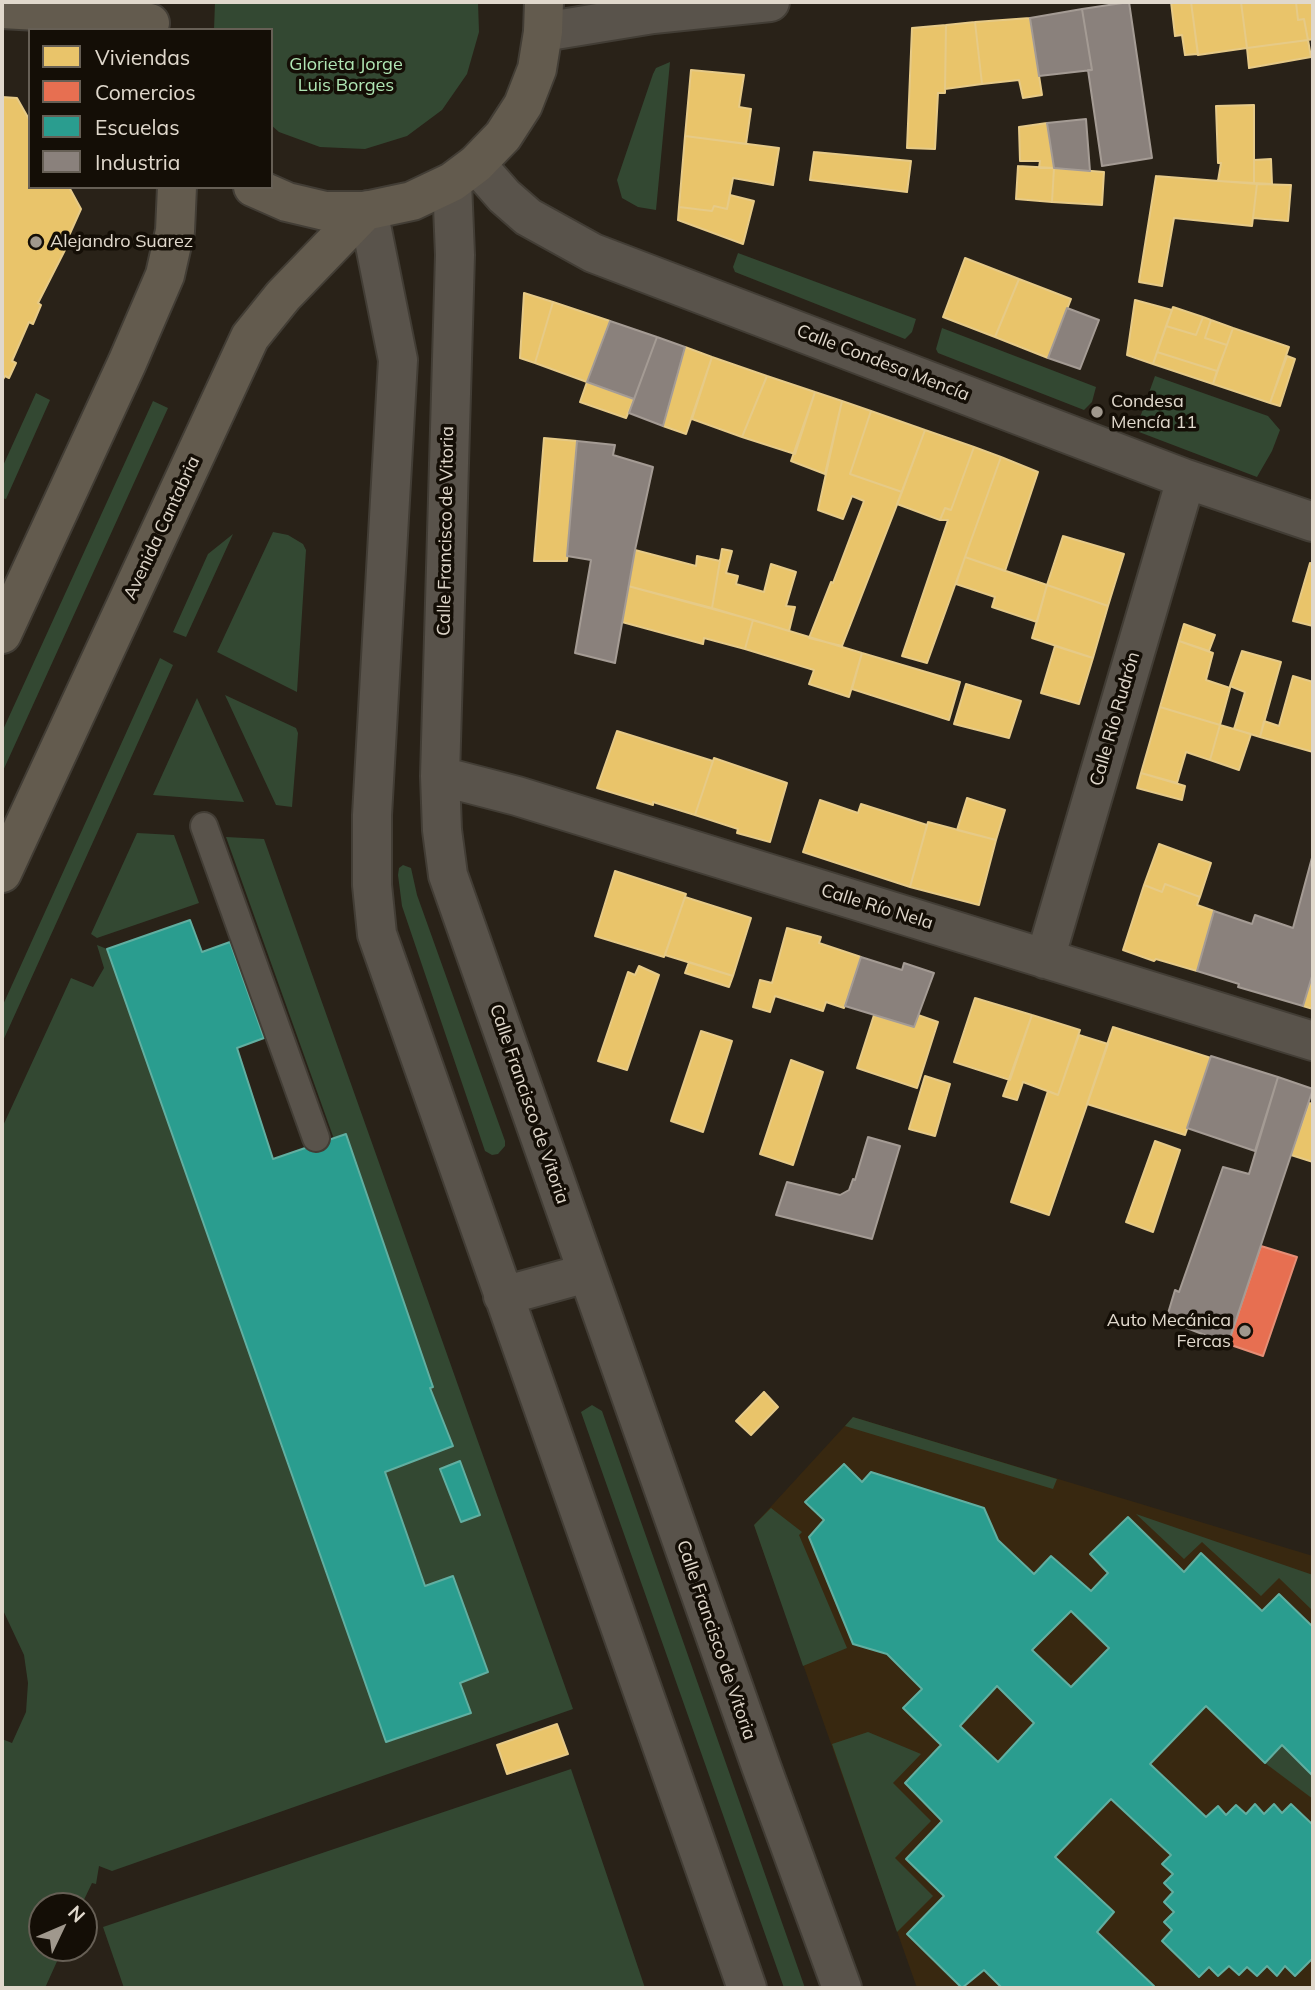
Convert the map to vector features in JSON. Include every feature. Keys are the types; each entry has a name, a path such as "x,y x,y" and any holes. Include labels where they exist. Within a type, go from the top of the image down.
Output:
{"main road":[{"path":"2,9 151,18"},
{"path":"258,189 287,202 325,211 367,211 412,201 464,173 503,136 523,105 537,69 543,17"},
{"path":"2,634 165,275 175,232 177,189"},
{"name":"Avenida Cantabria","path":"2,873 250,337 283,296 367,211"}],"street":[{"path":"543,17 653,14 770,2"},
{"name":"Calle Condesa Mencía","path":"464,173 504,196 528,217 593,253 1186,479 1313,522"},
{"name":"Calle Francisco de Vitoria","path":"464,173 455,255 440,776 442,830 448,875 842,1988"},
{"path":"367,211 398,360 372,816 372,885 377,934 747,1988"},
{"name":"Calle Río Rudrón","path":"1045,959 1186,479"},
{"name":"Calle Río Nela","path":"440,776 517,796 1313,1041"},
{"path":"503,1296 587,1273"}],"lane":[{"path":"204,826 316,1138"}],"shaded area":[{"path":"853,1417 1313,1556 1313,1988 917,1988 754,1525"}],"green space":[{"name":"Glorieta Jorge Luis Borges","path":"215,2 478,2 479,32 467,74 442,110 407,136 365,149 320,147 279,132 273,127 273,28 214,28"},
{"path":"670,62 656,210 638,207 622,198 617,180 653,74 656,68"},
{"path":"738,253 916,319 912,332 905,339 735,272 733,267"},
{"path":"942,328 1096,387 1092,402 1084,410 938,353 936,349"},
{"path":"1155,376 1268,416 1280,430 1257,477 1139,432 1138,423"},
{"path":"36,393 50,400 6,499 2,498 2,468"},
{"path":"153,401 168,408 2,773 2,732"},
{"path":"273,532 288,535 303,544 306,550 297,692 217,652"},
{"path":"233,534 186,637 173,632 208,554"},
{"path":"160,658 173,665 2,1043 2,1007"},
{"path":"225,695 296,728 298,733 292,807 276,805"},
{"path":"197,698 244,802 153,795"},
{"path":"137,833 174,835 199,903 97,938 91,934"},
{"path":"226,837 264,839 573,1709 112,1871 99,1866 96,1884 92,1883 88,1892 28,1892 28,1962 57,1962 45,1988 2,1988 2,1739 12,1743 26,1712 28,1683 24,1655 2,1608 2,1128 71,978 93,987 104,968 97,945 107,949 386,1741 460,1683 488,1672 453,1577 425,1586 385,1472 453,1446 430,1388 433,1387 346,1134 334,1139"},
{"path":"403,865 411,868 417,895 505,1141 505,1146 498,1154 492,1155 485,1151 402,906 398,875 399,868"},
{"path":"592,1405 602,1411 805,1988 784,1988 581,1412"},
{"path":"853,1417 1057,1479 1053,1489 845,1426"},
{"path":"771,1508 802,1532 799,1535 847,1648 803,1666 754,1525"},
{"path":"1136,1514 1313,1575 1313,1611 1279,1578 1261,1596 1202,1542 1184,1559"},
{"path":"868,1732 921,1754 893,1783 931,1821 895,1858 933,1896 897,1932 832,1744"},
{"path":"1282,1745 1313,1776 1313,1799 1265,1763"},
{"path":"571,1769 645,1988 124,1988 103,1927"}],"building: Viviendas":[{"path":"1171,2 1191,2 1198,54 1185,55 1182,35 1175,36"},
{"path":"1191,2 1241,2 1247,48 1198,55"},
{"path":"1241,2 1296,2 1298,20 1304,19 1308,40 1247,48"},
{"path":"1296,2 1313,2 1313,39 1308,40 1304,19 1298,20"},
{"path":"1030,18 1042,95 1023,98 1019,80 982,84 975,22"},
{"path":"975,22 982,84 945,89 946,25"},
{"path":"946,25 945,93 938,93 935,149 907,148 912,28"},
{"path":"1308,40 1311,57 1249,68 1247,48"},
{"path":"691,70 744,75 739,107 751,109 746,144 685,136"},
{"path":"2,97 17,98 28,117 28,189 70,189 81,209 63,249 65,250 38,303 41,305 33,324 29,322 12,361 16,363 9,378 5,376 2,381"},
{"path":"1254,105 1254,183 1218,181 1221,163 1218,163 1216,106"},
{"path":"1047,123 1054,168 1039,168 1040,161 1020,161 1019,127"},
{"path":"685,136 779,148 773,185 733,178 727,209 714,206 712,211 679,207"},
{"path":"814,152 911,161 907,192 810,180"},
{"path":"1271,159 1272,184 1254,183 1254,160"},
{"path":"1018,166 1054,168 1052,202 1016,199"},
{"path":"1054,168 1104,172 1102,205 1052,202"},
{"path":"1156,176 1257,184 1252,226 1174,218 1162,286 1139,282"},
{"path":"1257,184 1291,185 1288,221 1253,218"},
{"path":"730,195 754,201 743,244 678,220 679,207 712,211 714,206 727,209"},
{"path":"965,258 1019,279 995,337 943,317"},
{"path":"1019,279 1071,299 1048,358 995,337"},
{"path":"524,293 553,302 535,363 520,358"},
{"path":"1135,300 1172,310 1153,364 1127,355"},
{"path":"553,302 610,321 587,382 535,363"},
{"path":"1173,307 1203,317 1196,335 1166,326"},
{"path":"1203,317 1211,320 1205,338 1227,345 1217,371 1157,352 1166,326 1196,335"},
{"path":"1211,320 1233,328 1227,345 1205,338"},
{"path":"1233,328 1289,347 1270,403 1213,384"},
{"path":"685,347 712,357 686,434 663,426"},
{"path":"1157,352 1217,371 1213,384 1153,364"},
{"path":"1287,356 1295,359 1280,406 1270,403"},
{"path":"712,357 767,376 742,437 692,419"},
{"path":"767,376 815,392 795,454 742,437"},
{"path":"587,382 634,399 626,418 580,402"},
{"path":"815,392 842,401 825,474 791,461"},
{"path":"842,401 871,411 850,474 902,492 842,646 809,638 864,501 852,496 843,519 818,510"},
{"path":"871,411 925,430 902,492 850,474"},
{"path":"925,430 974,447 951,510 945,508 940,520 897,504"},
{"path":"544,438 577,441 567,561 534,561"},
{"path":"974,447 1001,457 927,663 902,656 948,520 940,520 945,508 951,510"},
{"path":"1001,457 1038,472 1005,571 965,557"},
{"path":"1063,536 1124,554 1108,606 1047,585"},
{"path":"722,549 732,551 726,573 738,576 736,584 764,592 771,564 796,572 786,606 795,607 789,631 712,608"},
{"path":"635,550 696,566 697,556 720,561 712,608 628,586"},
{"path":"965,557 1047,585 1037,622 992,607 995,597 956,584"},
{"path":"1310,563 1313,564 1313,626 1293,621"},
{"path":"1047,585 1108,606 1093,658 1032,638"},
{"path":"628,586 753,620 745,649 704,638 703,644 622,622"},
{"path":"753,620 862,653 849,697 809,684 814,670 745,649"},
{"path":"1184,624 1215,635 1209,651 1179,641"},
{"path":"1179,641 1213,653 1206,680 1230,688 1220,725 1160,707"},
{"path":"1055,646 1093,658 1079,704 1041,693"},
{"path":"1242,651 1281,662 1260,737 1234,729 1245,692 1230,686"},
{"path":"862,653 960,682 949,720 852,689"},
{"path":"1293,676 1313,682 1313,752 1260,737 1264,721 1279,726"},
{"path":"966,684 1021,701 1009,738 954,724"},
{"path":"1160,707 1220,725 1210,760 1186,752 1177,783 1141,773"},
{"path":"1220,725 1251,734 1239,770 1210,760"},
{"path":"617,731 713,761 695,815 597,788"},
{"path":"714,758 787,783 770,842 737,833 738,829 695,815"},
{"path":"1141,773 1185,786 1182,800 1137,788"},
{"path":"967,798 1005,810 996,840 957,830"},
{"path":"820,800 858,813 861,804 927,825 910,887 803,852"},
{"path":"928,822 996,840 979,905 910,887"},
{"path":"1159,844 1211,863 1200,897 1165,884 1162,892 1144,885"},
{"path":"615,871 686,894 664,957 595,936"},
{"path":"1165,884 1200,897 1197,905 1214,911 1197,971 1156,959 1154,961 1123,950 1144,885 1162,892"},
{"path":"685,897 751,918 733,976 665,955"},
{"path":"787,928 821,937 819,943 861,957 844,1008 826,1002 823,1011 775,996 770,1012 753,1007 760,980 772,983"},
{"path":"689,962 733,976 729,987 685,973"},
{"path":"639,966 659,975 627,1070 598,1061 628,972 635,975"},
{"path":"1313,973 1313,1009 1303,1006"},
{"path":"975,998 1032,1015 1010,1080 954,1062"},
{"path":"874,1015 914,1027 918,1015 938,1022 917,1088 857,1068"},
{"path":"1032,1015 1080,1030 1058,1095 1023,1082 1017,1100 1003,1096"},
{"path":"1113,1027 1211,1058 1185,1135 1087,1104"},
{"path":"701,1031 732,1041 703,1132 671,1121"},
{"path":"1079,1035 1108,1044 1049,1215 1011,1202 1048,1091 1058,1095"},
{"path":"791,1060 823,1072 793,1165 760,1154"},
{"path":"925,1076 950,1084 935,1136 909,1129"},
{"path":"1309,1103 1313,1104 1313,1162 1291,1155"},
{"path":"1155,1141 1180,1150 1153,1232 1126,1222"},
{"path":"764,1392 778,1407 751,1435 736,1421"},
{"path":"557,1724 568,1754 507,1774 497,1745"}],"building: Comercios":[{"path":"1261,1246 1297,1257 1263,1356 1228,1344"}],"building: Escuelas":[{"path":"190,920 202,952 230,942 264,1038 237,1048 273,1159 346,1134 433,1387 430,1388 453,1446 385,1472 425,1586 453,1576 488,1672 460,1683 471,1713 386,1742 107,949"},
{"path":"460,1461 480,1515 461,1522 440,1469"},
{"path":"844,1464 862,1482 871,1472 984,1508 998,1540 1034,1574 1051,1556 1091,1591 1108,1573 1090,1554 1128,1517 1184,1572 1201,1553 1262,1611 1279,1594 1313,1627 1313,1776 1282,1745 1265,1763 1206,1706 1150,1764 1206,1817 1218,1806 1226,1815 1236,1805 1246,1814 1255,1804 1264,1814 1274,1804 1282,1813 1291,1804 1313,1825 1313,1958 1295,1976 1285,1966 1277,1976 1267,1966 1257,1976 1247,1967 1239,1975 1229,1966 1218,1976 1209,1967 1199,1977 1162,1941 1172,1930 1164,1922 1174,1912 1164,1902 1173,1892 1164,1883 1173,1874 1162,1864 1171,1855 1111,1799 1055,1857 1114,1912 1097,1932 1154,1986 1153,1988 1002,1988 984,1970 962,1988 907,1934 944,1896 906,1859 942,1821 905,1783 941,1745 903,1708 922,1689 887,1654 853,1644 809,1537 824,1520 805,1502","holes":["1071,1611 1109,1648 1071,1687 1032,1650","997,1686 1034,1723 998,1762 960,1726"]}],"building: Industria":[{"path":"1129,2 1152,158 1102,166 1088,70 1092,70 1082,9"},
{"path":"1082,9 1092,70 1039,76 1030,18"},
{"path":"1086,119 1090,171 1054,168 1047,123"},
{"path":"1067,308 1099,320 1080,369 1048,358"},
{"path":"610,321 657,337 634,399 587,382"},
{"path":"657,337 685,347 663,426 629,413"},
{"path":"577,441 615,445 613,455 653,467 615,663 575,653 591,560 567,556"},
{"path":"1313,854 1313,973 1303,1006 1238,987 1239,984 1197,971 1214,911 1252,924 1255,915 1293,928"},
{"path":"861,957 902,970 904,963 934,973 914,1027 845,1006"},
{"path":"1211,1056 1278,1077 1255,1151 1187,1128"},
{"path":"1278,1077 1313,1089 1228,1344 1166,1320 1175,1290 1179,1292 1223,1167 1249,1174"},
{"path":"868,1137 900,1146 872,1239 776,1215 787,1182 840,1195 849,1190 853,1179 855,1180"}],"place":[{"name":"Alejandro Suarez","path":"36,242"},
{"name":"Condesa Mencía 11","path":"1097,412"},
{"name":"Auto Mecánica Fercas","path":"1245,1331"}]}
